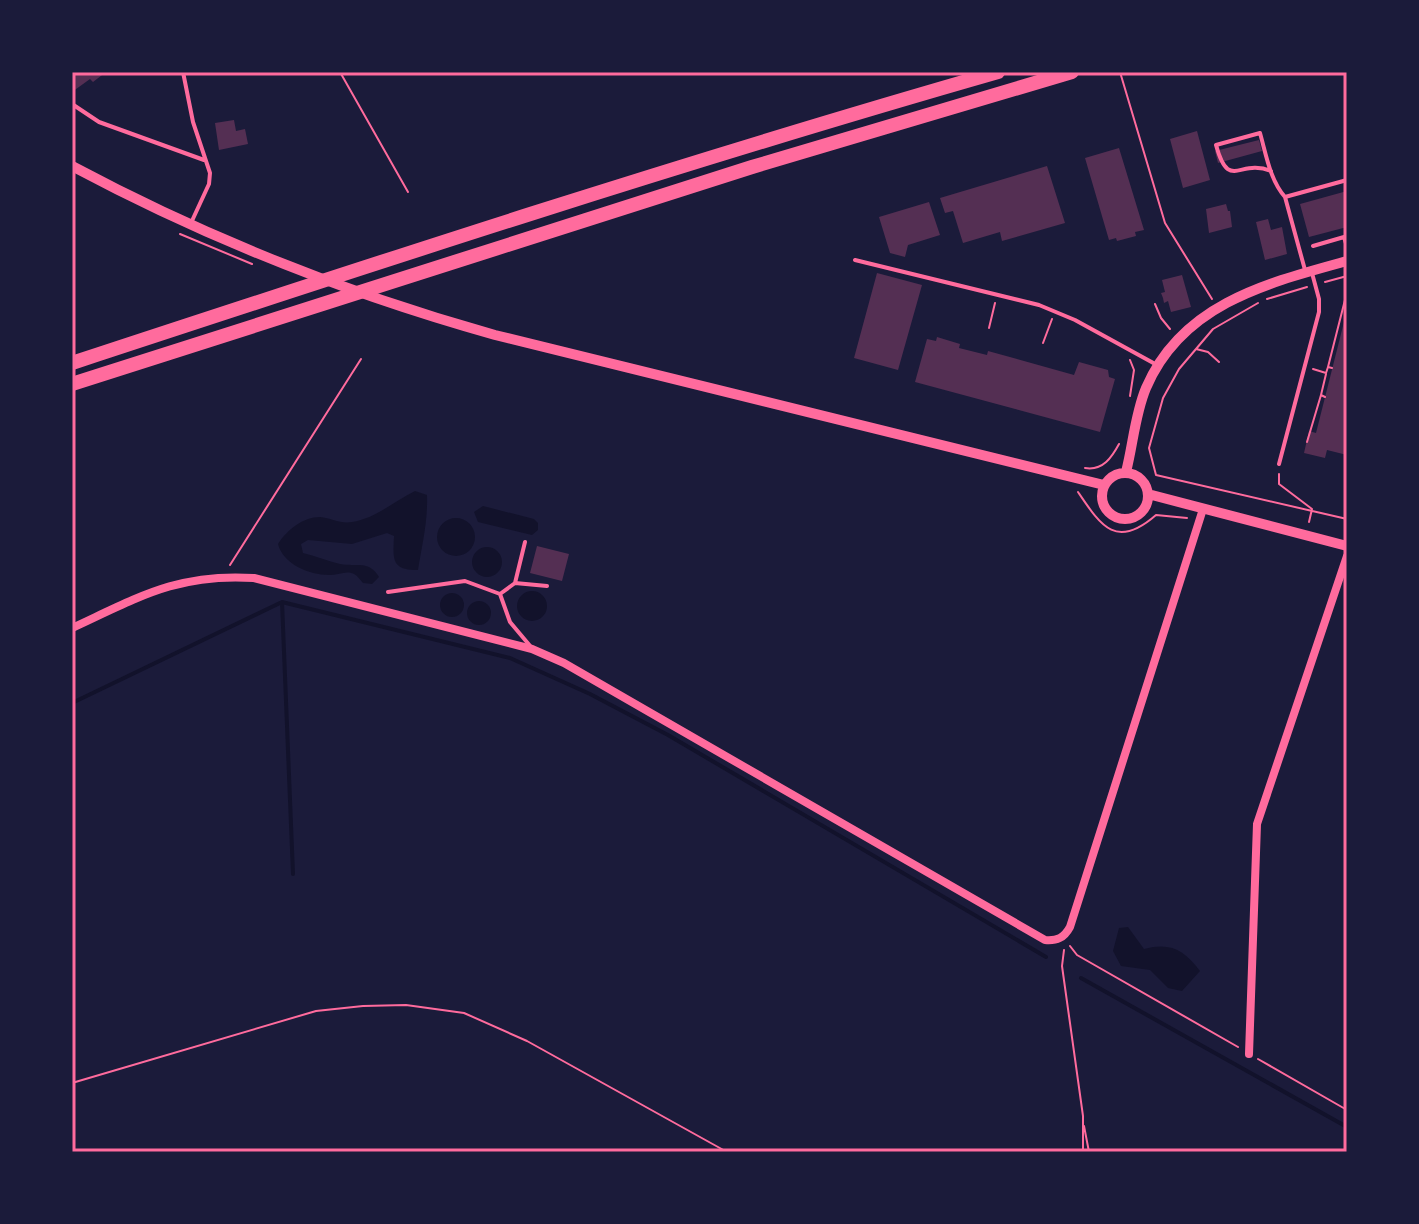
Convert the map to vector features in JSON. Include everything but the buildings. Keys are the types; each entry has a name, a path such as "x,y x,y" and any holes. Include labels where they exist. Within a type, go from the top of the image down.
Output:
{"highway":[{"path":"72,363 461,237 998,72"},
{"path":"72,387 96,376 679,189 1072,72"}],"street":[{"path":"72,166 190,225 280,263 404,309 495,335 1104,485"},
{"path":"1126,472 1143,398 1159,366 1180,338 1218,308 1257,287 1347,261"},
{"path":"1126,472 1141,479 1148,494 1143,511 1132,518 1120,519 1109,513 1102,503 1104,485 1113,476 1126,472"},
{"path":"1148,494 1201,515 1347,546"},
{"path":"72,628 156,589 223,576 254,578 532,649 564,663 1045,940 1055,941 1064,936 1070,927 1201,515"},
{"path":"1249,1054 1257,824 1347,556"}],"lane":[{"path":"183,72 193,122 210,173 209,184 190,225"},
{"path":"72,104 99,122 204,160"},
{"path":"1271,171 1257,166 1227,170 1216,145 1260,133 1271,171 1285,197 1316,285 1319,312 1279,464"},
{"path":"1285,197 1347,180"},
{"path":"1313,246 1346,236 1347,247"},
{"path":"855,260 1057,311 1159,366"},
{"path":"500,594 515,583 525,542"},
{"path":"388,592 465,581 500,594 510,622 532,649"},
{"path":"515,583 547,586"}],"path":[{"path":"340,72 408,192"},
{"path":"1120,72 1165,223 1218,308"},
{"path":"1347,278 1280,294 1246,308 1213,329 1179,369 1163,398 1149,448 1156,475 1347,519"},
{"path":"1307,442 1323,396 1347,292"},
{"path":"989,328 997,294"},
{"path":"1155,304 1171,330"},
{"path":"1043,343 1057,311"},
{"path":"1195,348 1208,352 1219,362"},
{"path":"223,576 361,359"},
{"path":"1305,367 1326,373"},
{"path":"1067,475 1070,465 1093,469 1110,461 1119,443"},
{"path":"1279,464 1279,484 1312,509"},
{"path":"1077,491 1091,514 1109,529 1124,533 1142,527 1156,515 1201,515"},
{"path":"1064,936 1077,955 1347,1110"},
{"path":"1064,936 1062,966 1089,1152"},
{"path":"72,1083 316,1011 406,1005 464,1013 527,1041 727,1152"},
{"path":"1083,1116 1083,1152"}],"shaded area":[{"path":"415,491 427,495 426,524 418,570 398,565 394,557 394,536 387,533 352,544 308,540 301,544 303,553 340,564 371,568 379,577 372,584 363,583 351,573 329,575 305,570 291,563 278,544 302,522 320,517 343,522 360,520"},
{"path":"483,506 534,519 538,530 532,535 478,522 474,512"},
{"path":"456,518 470,523 475,537 470,551 456,556 442,551 437,537 442,523"},
{"path":"487,547 498,551 502,562 498,573 487,577 476,573 472,562 476,551"},
{"path":"532,591 542,596 547,606 542,616 532,621 522,616 517,606 522,596"},
{"path":"452,593 460,597 464,605 460,613 452,617 444,613 440,605 444,597"},
{"path":"479,601 487,605 491,613 487,621 479,625 471,621 467,613 471,605"},
{"path":"1128,927 1144,949 1169,947 1182,953 1200,971 1182,991 1168,988 1150,970 1121,966 1113,951 1119,928"}],"waterway":[{"path":"282,602 293,874"},
{"path":"72,703 282,602 510,658 590,694 668,735 1046,957"},
{"path":"1081,978 1347,1127"}]}
